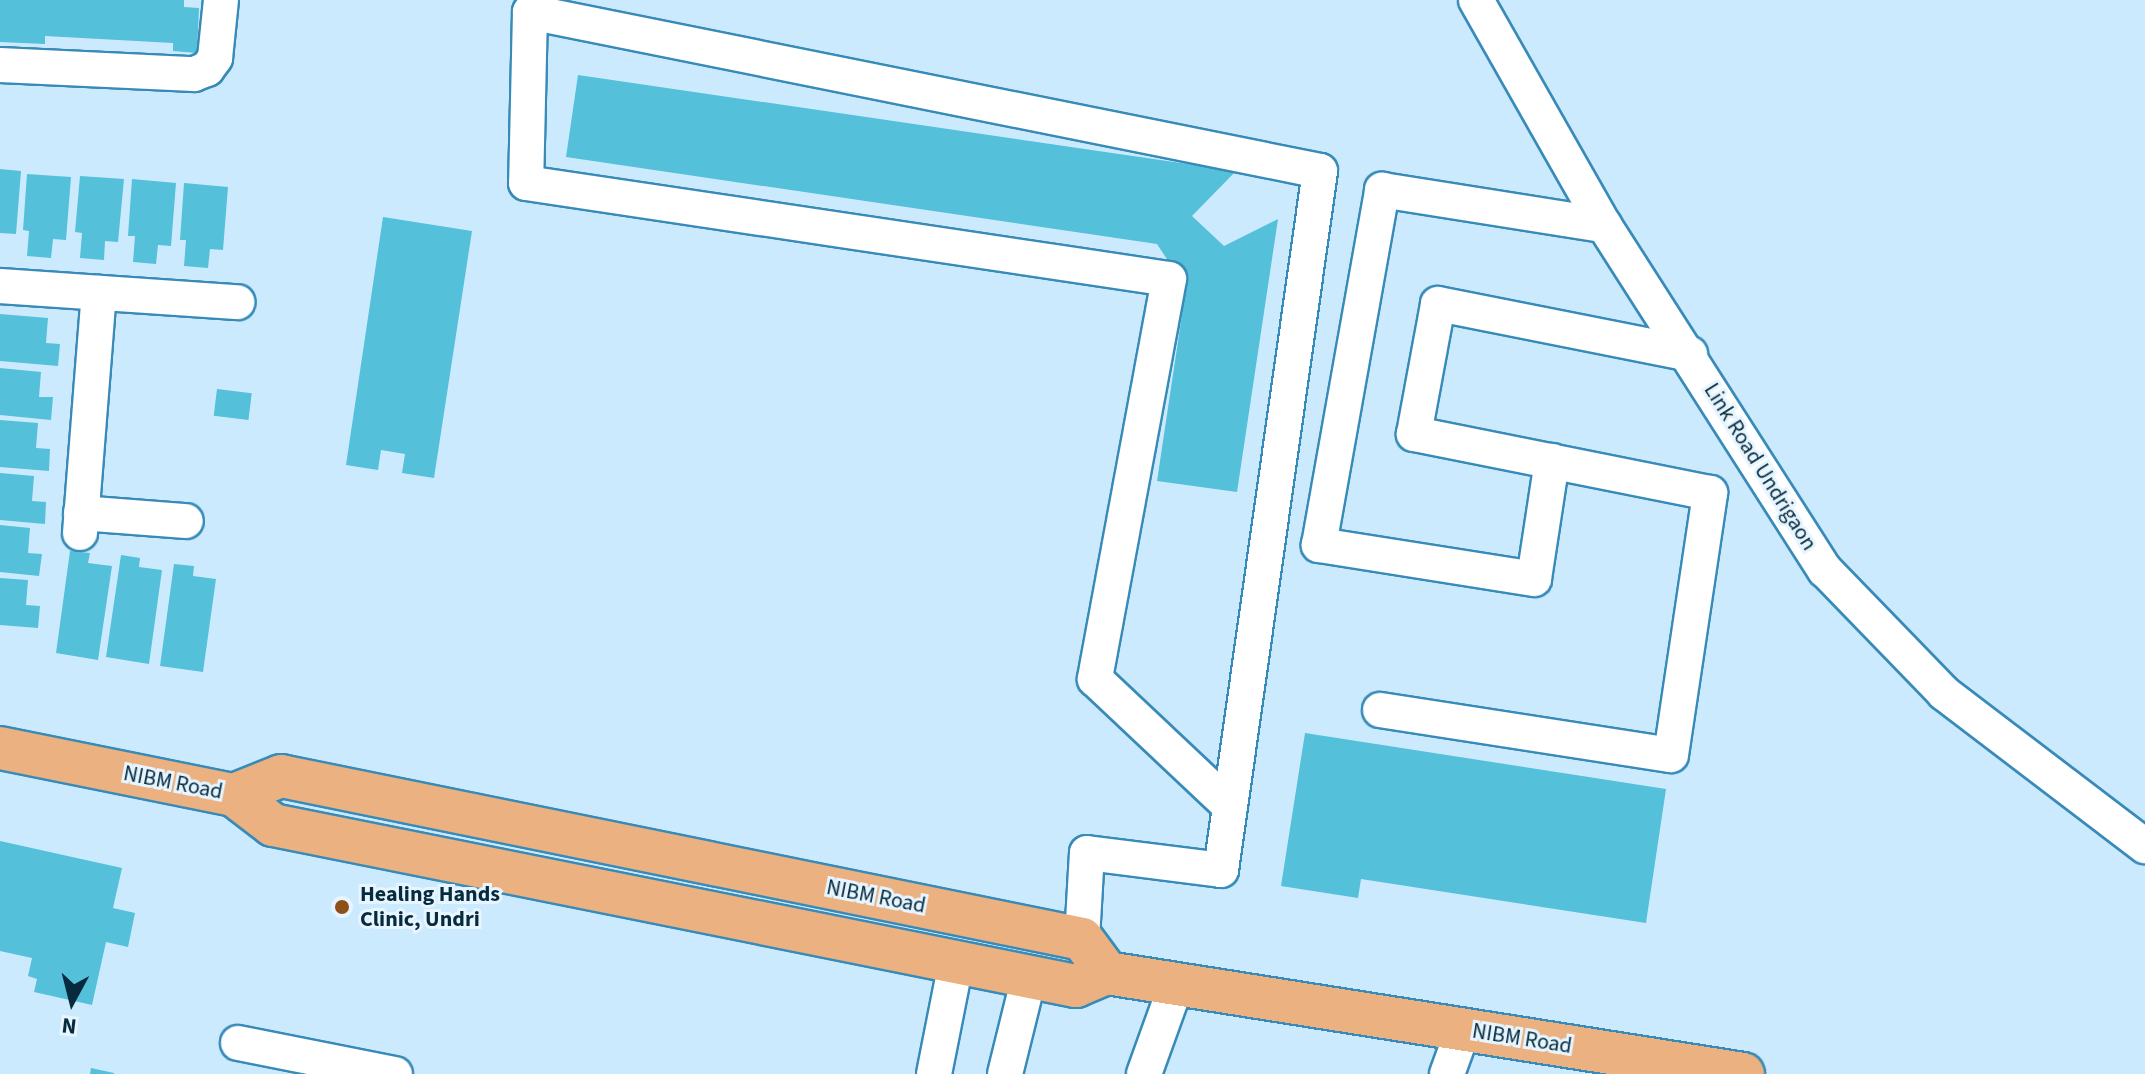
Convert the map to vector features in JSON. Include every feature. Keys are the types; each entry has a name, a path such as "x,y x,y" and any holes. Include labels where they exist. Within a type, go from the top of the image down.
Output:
{"main road":[{"name":"NIBM Road","path":"0,748 234,795 281,776 1082,939"},
{"path":"234,795 273,825 1076,986 1107,973 1082,939"},
{"name":"NIBM Road","path":"1107,973 1743,1074"}],"street":[{"path":"0,65 194,74 207,69 215,58 221,0"},
{"name":"Link Road Undrigaon","path":"1476,0 1604,225 1690,354 1825,570 1944,693 2145,846"},
{"path":"1082,939 1087,853 1221,870 1320,171 530,12 526,183 1169,279 1095,679 1230,806"},
{"path":"1552,461 1534,579 1319,545 1382,190 1604,225"},
{"path":"0,286 237,302"},
{"path":"99,293 80,523 186,521"},
{"path":"1380,710 1671,755 1710,493 1414,434 1438,304 1690,354"},
{"path":"934,1074 956,963"},
{"path":"1005,1074 1029,977"},
{"path":"1144,1074 1176,985"},
{"path":"1447,1074 1463,1030"},
{"path":"238,1043 395,1074"}],"building":[{"path":"0,0 184,0 184,7 199,8 197,53 173,51 173,43 45,36 45,44 0,42"},
{"path":"578,75 1236,171 1192,216 1224,246 1278,219 1237,492 1157,481 1186,288 1157,244 566,157"},
{"path":"0,169 21,171 16,234 0,233"},
{"path":"27,174 71,177 66,240 53,239 51,258 27,256 29,231 23,230"},
{"path":"80,176 124,179 118,242 105,241 104,260 80,258 82,233 75,232"},
{"path":"132,179 176,183 171,246 158,245 156,264 133,262 135,236 128,236"},
{"path":"184,183 228,187 223,250 210,249 208,268 184,266 186,240 180,240"},
{"path":"383,217 472,231 434,478 402,473 405,454 381,450 378,470 346,465"},
{"path":"0,314 48,318 46,343 60,344 58,366 0,361"},
{"path":"0,368 41,372 39,397 53,397 51,420 0,415"},
{"path":"217,389 252,393 248,420 214,416"},
{"path":"0,420 38,423 36,448 50,449 49,471 0,467"},
{"path":"0,473 34,476 32,501 46,502 45,524 0,520"},
{"path":"0,525 30,528 28,553 42,554 39,576 0,572"},
{"path":"70,551 90,553 88,563 112,566 98,660 56,653"},
{"path":"121,555 140,558 139,567 162,570 149,664 106,657"},
{"path":"174,564 194,566 193,576 216,579 203,672 160,666"},
{"path":"0,578 28,580 26,605 40,606 38,628 0,625"},
{"path":"1305,733 1666,789 1646,923 1361,879 1358,898 1281,886"},
{"path":"0,841 122,868 113,908 135,913 128,947 106,942 92,1005 34,992 37,979 28,976 32,958 0,951"},
{"path":"91,1068 114,1073 114,1074 90,1074"}],"place":[{"name":"Healing Hands Clinic, Undri","path":"342,907"}]}
